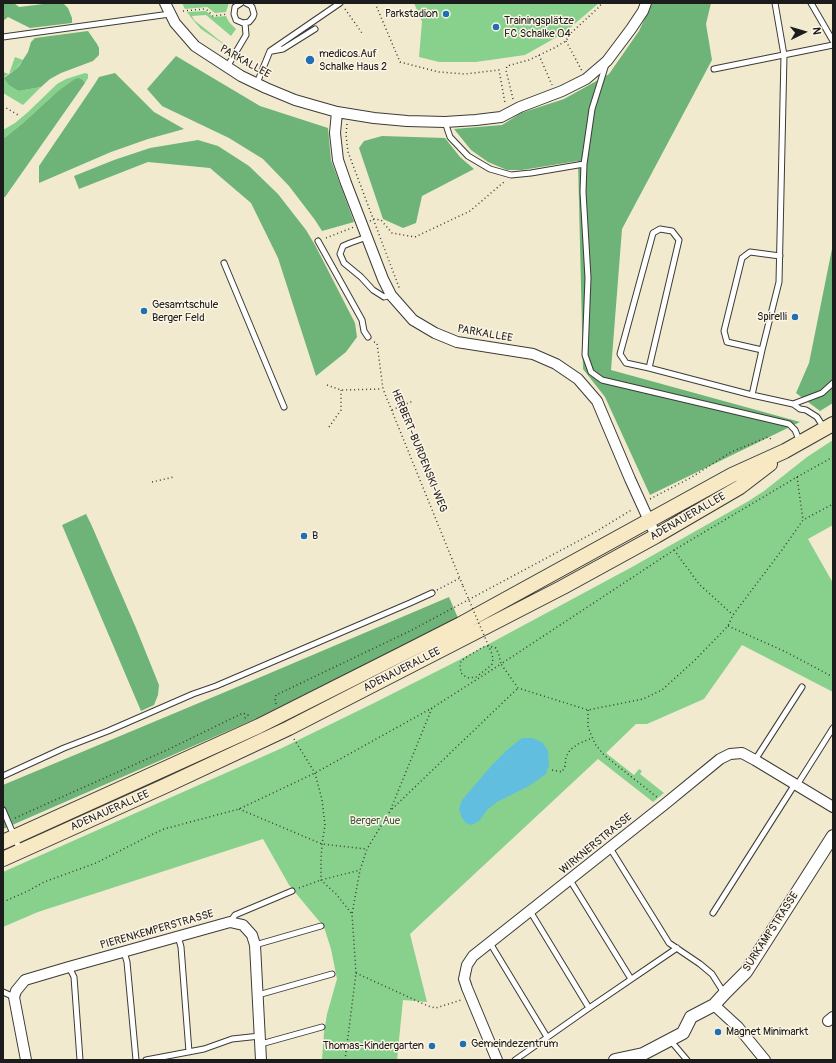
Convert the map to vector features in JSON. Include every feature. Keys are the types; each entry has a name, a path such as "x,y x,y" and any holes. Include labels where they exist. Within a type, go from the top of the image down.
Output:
{"main road":[{"name":"ADENAUERALLEE","path":"3,859 289,728 557,590 656,536 740,487 785,452 829,427"},
{"name":"ADENAUERALLEE","path":"9,840 282,714 461,624 732,475 785,452"}],"street":[{"name":"PARKALLEE","path":"165,3 178,26 195,46 241,76 295,100 337,112 374,118 445,122 501,117 512,111 562,92 586,79 607,61 631,29 643,11 646,3"},
{"name":"PARKALLEE","path":"337,112 335,133 338,160 383,279 391,295 413,320 435,333 457,342 533,354 556,364 578,380 597,401 656,536"},
{"name":"WIRKNERSTRASSE","path":"497,1060 464,979 467,966 474,956 720,759 730,754 742,754 755,760 833,807"},
{"name":"SURKAMPSTRASSE","path":"615,1060 643,1054 683,1033 691,1017 714,1005 746,972 833,836"},
{"name":"PIERENKEMPERSTRASSE","path":"14,997 16,991 25,980 230,922 243,925 252,935 255,945 261,1060"},
{"path":"14,997 26,1060"},
{"path":"714,1005 738,1027 765,1060"}],"lane":[{"path":"241,3 235,7 234,14 236,20 245,23 252,20 254,14 252,7 246,3"},
{"path":"256,83 270,51 340,3"},
{"path":"752,394 779,282 784,55 775,3"},
{"path":"811,3 833,41"},
{"path":"3,37 170,14"},
{"path":"227,67 246,35 245,23"},
{"path":"270,51 283,49 315,29"},
{"path":"714,68 833,45"},
{"path":"607,61 592,109 584,164 583,192 588,278 586,356 591,372 602,380 789,424 795,430 800,443"},
{"path":"445,122 450,137 468,156 490,170 511,175 584,164"},
{"path":"649,368 679,240 672,231 660,229 653,233 620,354 626,363 792,404 800,409 806,410 829,427"},
{"path":"367,237 350,242 343,246 340,254 344,263 361,277 373,290 384,297 391,295"},
{"path":"318,241 362,320 364,331 368,337"},
{"path":"762,350 727,342 724,331 742,258 750,252 780,256"},
{"path":"224,263 284,407"},
{"path":"792,404 822,393 833,383"},
{"path":"3,776 64,748 108,731 193,694 216,686 432,593"},
{"path":"755,760 802,687"},
{"path":"713,912 833,728"},
{"path":"3,810 8,821 9,840 20,851"},
{"path":"610,848 669,943 712,974 725,993"},
{"path":"570,880 631,980"},
{"path":"230,922 235,915 292,891"},
{"path":"530,911 589,1008"},
{"path":"255,945 321,926"},
{"path":"178,936 181,947 189,1052"},
{"path":"490,943 547,1037"},
{"path":"515,1060 677,948"},
{"path":"124,952 127,962 136,1060"},
{"path":"69,967 74,977 80,1060"},
{"path":"258,995 332,974"},
{"path":"3,992 14,997"},
{"path":"146,1060 204,1049 232,1039 260,1040 322,1027"},
{"path":"670,1040 687,1060"}],"path":[{"path":"375,3 400,62 439,72 465,74 499,70 512,111"},
{"path":"512,111 506,70 507,66 539,56 566,41 570,34 602,3"},
{"path":"183,11 204,9 213,16 234,14"},
{"path":"344,9 362,33"},
{"path":"566,41 586,79"},
{"path":"539,56 552,84"},
{"path":"3,106 18,115"},
{"path":"348,123 346,135 348,152 402,295"},
{"path":"318,241 374,219 381,220 392,233 415,237 470,212 502,185 511,175"},
{"name":"HERBERT-BURDENSKI-WEG","path":"368,337 377,343 383,389 460,578 464,586 492,654 492,664 476,677 469,678 461,673 461,661 483,646 488,646 496,648 501,664"},
{"path":"327,385 341,390 383,389"},
{"path":"329,427 340,410 341,390"},
{"path":"392,410 413,402"},
{"path":"282,714 275,701 276,695 410,631 597,531 642,504 692,477 731,452 768,437 771,439"},
{"path":"3,902 44,882 96,863 164,829 239,809 315,773 432,708 674,550 833,457"},
{"path":"797,477 803,520"},
{"path":"152,482 174,478"},
{"path":"501,664 518,688 588,710 643,699 662,690 694,661 728,626 733,615 803,520 833,504"},
{"path":"674,550 699,584 733,615"},
{"path":"432,593 460,578"},
{"path":"728,626 786,652 833,677"},
{"path":"390,810 518,688"},
{"path":"344,1060 356,973 352,914 360,870 367,849 390,810 432,708"},
{"path":"588,710 588,727 595,744 604,755 665,804"},
{"path":"8,821 167,750 243,713 248,715"},
{"path":"289,728 292,736 315,773 322,800 325,825 322,844 321,880 336,894 352,914"},
{"path":"552,770 562,772 565,766 566,757 570,750 578,744 592,738"},
{"path":"239,809 322,844 367,849"},
{"path":"292,891 321,880 360,870"},
{"path":"356,973 428,1006 436,1008 471,996"}],"green space":[{"path":"3,3 14,3 19,7 63,3 68,8 72,18 72,23 30,28 8,17 3,21"},
{"path":"182,3 229,3 226,12 215,13 207,7 185,9"},
{"name":"Trainingsplätze FC Schalke 04","path":"414,3 599,3 564,33 525,55 476,62 439,62 419,57 422,22"},
{"path":"652,3 711,3 706,24 712,60 622,229 611,370 800,422 650,495 605,397 583,369 578,161 522,170 507,170 488,162 471,150 454,129 502,125 521,113 564,99 609,74 639,31"},
{"path":"206,11 213,17 226,16 229,22 236,29 231,36 206,15 192,16 194,20 229,48 201,29 187,12"},
{"path":"88,31 99,48 99,55 93,61 61,73 50,79 41,87 19,91 9,85 4,78 19,66 28,52 31,42 35,38"},
{"path":"176,56 260,106 328,128 331,160 354,222 322,231 289,186 263,159 229,138 162,106 147,89"},
{"path":"15,57 23,60 16,69 9,74"},
{"path":"3,72 9,74 4,77 19,91 41,87 23,105 3,93"},
{"path":"85,73 88,74 88,78 85,83 83,80 73,80 59,90 3,139 3,130 15,123 28,112 57,84 66,79"},
{"path":"115,73 154,112 184,129 148,139 111,152 39,183 39,166 99,77"},
{"path":"78,78 83,80 85,83 5,197 3,197 3,139 59,90"},
{"path":"382,136 445,138 460,157 474,169 422,196 416,223 403,228 383,219 359,148 364,141"},
{"path":"198,140 218,146 249,166 278,194 306,230 315,245 355,323 357,337 346,352 316,376 278,258 251,203 210,168 148,162 79,189 74,176 150,148"},
{"path":"833,244 833,403 820,411 796,393 809,363"},
{"name":"Berger Aue","path":"833,440 833,525 808,539 833,583 833,692 742,645 704,699 647,724 636,724 606,753 634,775 639,769 642,771 640,774 664,793 653,802 598,759 410,934 427,1002 403,1000 397,1060 322,1060 327,1014 337,979 331,949 324,927 289,885 263,839 38,912 3,927 3,872 282,748 459,660 632,567 747,502 764,491 807,457"},
{"path":"86,514 136,628 159,685 158,695 154,705 141,711 62,525"},
{"path":"449,597 458,618 253,720 3,829 3,785"}],"water":[{"path":"522,738 533,738 543,743 548,751 549,765 546,774 529,786 497,802 487,810 480,820 472,825 466,823 459,810 462,800 492,765"}],"place":[{"name":"Parkstadion","path":"446,14"},
{"name":"Trainingsplätze FC Schalke 04","path":"496,27"},
{"name":"medicos.Auf Schalke Haus 2","path":"310,60"},
{"name":"Gesamtschule Berger Feld","path":"144,311"},
{"name":"Spirelli","path":"795,317"},
{"name":"B","path":"304,536"},
{"name":"Magnet Minimarkt","path":"718,1032"},
{"name":"Gemeindezentrum","path":"463,1044"},
{"name":"Thomas-Kindergarten","path":"432,1046"}]}
